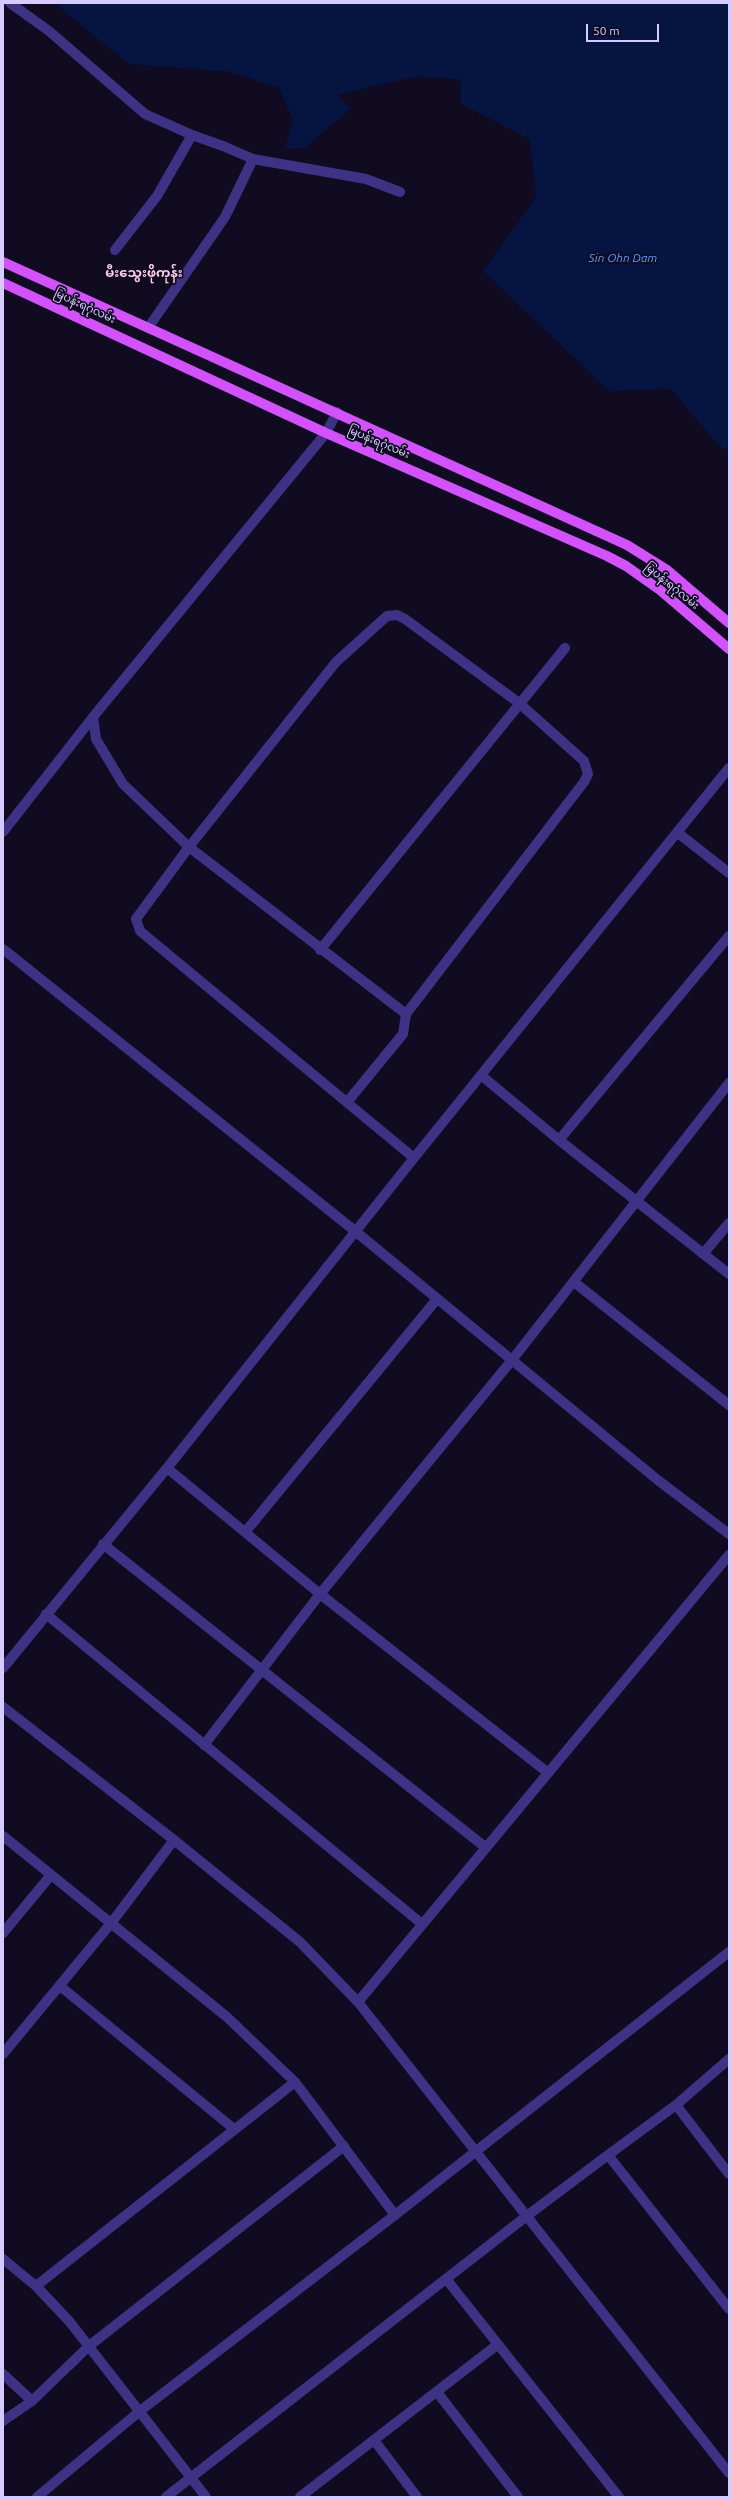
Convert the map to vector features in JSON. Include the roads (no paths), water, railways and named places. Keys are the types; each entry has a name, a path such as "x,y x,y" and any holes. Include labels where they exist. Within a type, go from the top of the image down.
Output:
{"main road":[{"name":"မြပန်းရဂုံလမ်း","path":"3,262 337,412 637,551 667,570 729,623"},
{"name":"မြပန်းရဂုံလမ်း","path":"3,282 326,433 465,492 619,562 660,590 729,649"}],"street":[{"path":"10,3 49,31 145,114 192,135 253,159 366,180 400,192"},
{"path":"116,250 157,196 192,135"},
{"path":"148,328 225,217 253,159"},
{"path":"3,832 93,717 326,433 337,412"},
{"path":"348,1101 403,1034 406,1014 588,774 584,761 519,703 406,619 397,615 387,616 336,662 138,913 136,919 140,931 348,1101 414,1158"},
{"path":"320,950 565,648"},
{"path":"93,717 96,739 123,784 189,848 320,950 406,1014"},
{"path":"3,1668 103,1544 167,1468 355,1231 482,1076 729,768"},
{"path":"678,833 729,873"},
{"path":"560,1140 729,936"},
{"path":"3,949 355,1231 659,1481 729,1534"},
{"path":"482,1076 729,1274"},
{"path":"204,1745 260,1670 320,1594 512,1360 729,1083"},
{"path":"703,1254 729,1223"},
{"path":"574,1282 729,1405"},
{"path":"246,1531 437,1299"},
{"path":"167,1468 246,1531 320,1594 547,1772"},
{"path":"103,1544 485,1847"},
{"path":"358,2002 547,1772 729,1555"},
{"path":"46,1614 422,1924"},
{"path":"3,1707 174,1840 300,1942 358,2002 477,2150 729,2473"},
{"path":"3,1836 112,1922 227,2017 295,2082 394,2215"},
{"path":"3,2054 112,1922 174,1840"},
{"path":"3,1933 51,1875"},
{"path":"37,2497 140,2411 394,2215 729,1952"},
{"path":"60,1986 234,2129"},
{"path":"166,2497 447,2280 528,2215 676,2105 729,2059"},
{"path":"36,2286 295,2082"},
{"path":"676,2105 729,2174"},
{"path":"3,2421 32,2401 89,2346 344,2146"},
{"path":"608,2155 729,2309"},
{"path":"3,2259 36,2286 89,2346 206,2497"},
{"path":"447,2280 619,2497"},
{"path":"305,2496 374,2440 497,2345"},
{"path":"3,2374 32,2401"},
{"path":"437,2392 518,2497"},
{"path":"374,2440 417,2497"}],"water":[{"name":"Sin Ohn Dam","path":"54,3 729,3 729,451 719,446 671,389 609,391 483,271 536,197 530,139 461,104 460,79 413,77 338,95 351,109 303,149 285,148 293,120 279,88 230,72 129,64"}],"district":[{"name":"မီးသွေးဖိုကုန်း","path":"144,273"}]}
